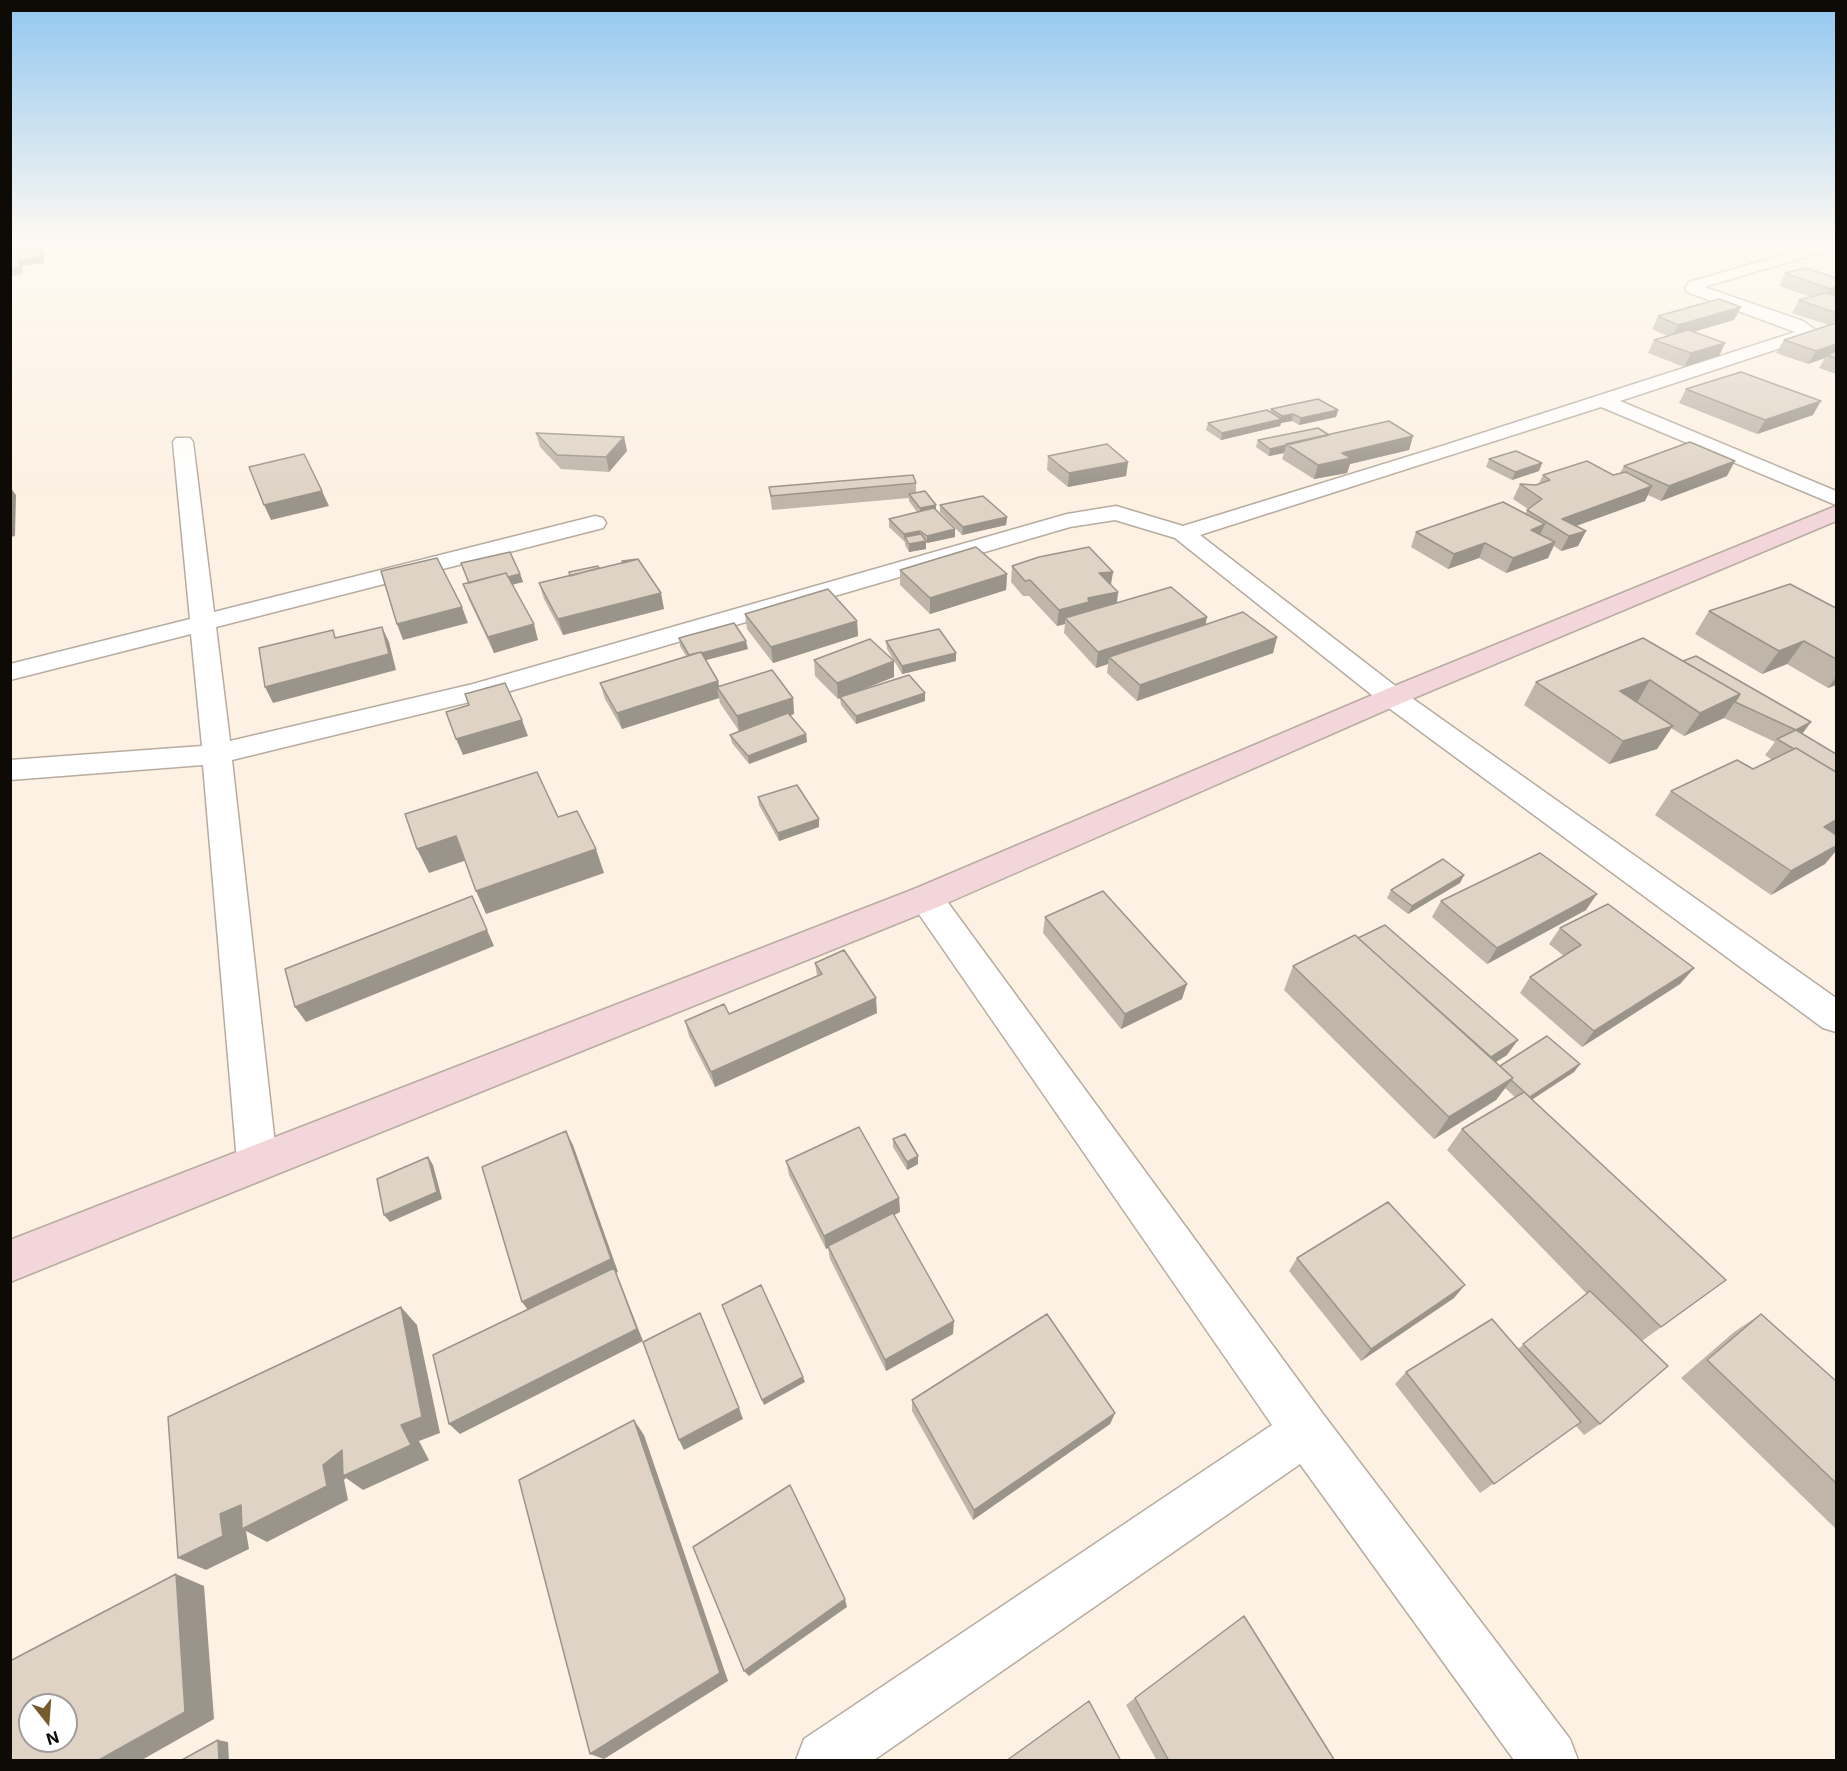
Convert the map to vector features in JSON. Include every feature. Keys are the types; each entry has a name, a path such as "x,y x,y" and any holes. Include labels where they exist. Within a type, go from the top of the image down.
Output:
{"street":[{"path":"1183,532 1808,333 1798,326"},
{"path":"1602,400 1836,499"},
{"path":"183,442 218,754 257,1162"},
{"path":"10,770 218,754 480,691 1066,521 1116,513 1183,532 1392,697 1836,1017"},
{"path":"10,1261 926,898 1392,697 1836,513"},
{"path":"10,672 595,523"},
{"path":"926,898 1306,1431 1549,1761"},
{"path":"825,1761 1306,1431"}],"building":[{"path":"1828,326 1836,326 1836,344 1816,351 1784,340"},
{"path":"1688,330 1725,343 1691,353 1654,340"},
{"path":"1836,351 1836,358 1827,355"},
{"path":"1741,372 1821,401 1765,420 1686,389"},
{"path":"1318,399 1338,410 1301,418 1293,414 1282,416 1271,409"},
{"path":"1267,410 1282,419 1222,433 1208,423"},
{"path":"1389,421 1413,436 1342,453 1351,458 1318,465 1286,444"},
{"path":"1318,428 1329,435 1270,449 1258,440"},
{"path":"536,433 624,437 606,457 557,455"},
{"path":"1690,442 1735,461 1669,486 1624,466"},
{"path":"1107,444 1128,462 1069,473 1048,456"},
{"path":"1516,451 1542,463 1515,472 1489,459"},
{"path":"304,454 322,491 264,505 249,467"},
{"path":"1587,461 1613,475 1626,472 1652,486 1562,519 1586,531 1569,536 1527,510 1542,499 1520,484 1536,485 1550,480 1543,475"},
{"path":"913,475 916,483 771,496 769,487"},
{"path":"925,491 936,505 920,508 909,494"},
{"path":"983,496 1007,517 963,527 940,505"},
{"path":"1503,502 1545,524 1531,530 1555,542 1513,558 1485,543 1454,554 1416,532"},
{"path":"934,508 955,529 927,536 920,531 904,534 889,519"},
{"path":"921,534 926,541 909,544 905,537"},
{"path":"976,547 1007,574 930,598 900,570"},
{"path":"1089,547 1113,572 1099,573 1118,592 1088,598 1089,602 1059,610 1030,580 1025,581 1012,566 1039,557"},
{"path":"510,552 520,574 508,577 506,573 469,583 461,563"},
{"path":"437,558 462,607 397,624 381,571"},
{"path":"638,559 661,593 558,619 539,583"},
{"path":"598,566 599,568 570,576 569,572"},
{"path":"506,573 534,624 488,637 463,584"},
{"path":"1790,584 1836,608 1836,659 1804,641 1779,651 1709,611"},
{"path":"1171,587 1207,617 1098,652 1065,618"},
{"path":"828,589 857,621 771,647 745,614"},
{"path":"1243,612 1277,637 1140,685 1109,657"},
{"path":"734,623 746,641 689,655 679,638"},
{"path":"382,627 389,654 265,687 259,648 333,630 335,638"},
{"path":"939,629 956,653 902,666 886,641"},
{"path":"1643,638 1740,694 1700,713 1650,680 1620,691 1673,726 1623,741 1536,682"},
{"path":"870,639 894,661 837,683 814,660"},
{"path":"701,652 718,681 617,713 600,683"},
{"path":"1696,656 1811,722 1796,730 1735,702 1740,694 1683,661"},
{"path":"772,670 793,698 737,716 717,687"},
{"path":"909,675 925,693 856,716 840,697"},
{"path":"505,683 522,720 456,739 446,712 469,705 465,694"},
{"path":"788,713 806,734 748,756 730,735"},
{"path":"1796,730 1836,754 1836,772 1777,739"},
{"path":"1796,748 1836,772 1836,820 1824,827 1836,835 1836,846 1791,871 1671,791 1737,760 1753,769"},
{"path":"537,772 558,817 577,811 596,849 476,891 456,836 417,849 405,814"},
{"path":"797,785 819,819 778,833 758,797"},
{"path":"1540,853 1597,894 1497,948 1441,901"},
{"path":"1443,859 1464,875 1412,906 1391,890"},
{"path":"1103,891 1187,984 1125,1014 1045,917"},
{"path":"472,896 487,930 295,1007 285,969"},
{"path":"1608,904 1694,968 1594,1031 1530,977 1581,945 1560,928"},
{"path":"1385,925 1518,1040 1491,1057 1358,938"},
{"path":"1355,935 1513,1078 1449,1117 1293,966"},
{"path":"844,950 876,998 711,1072 685,1021 724,1004 729,1014 822,974 815,963"},
{"path":"1547,1036 1580,1064 1530,1097 1511,1080 1513,1078 1500,1066"},
{"path":"1524,1092 1726,1280 1661,1327 1462,1129"},
{"path":"859,1127 899,1198 824,1236 786,1161"},
{"path":"566,1131 611,1259 522,1302 482,1167"},
{"path":"905,1134 918,1156 907,1162 893,1139"},
{"path":"428,1157 437,1192 384,1215 377,1179"},
{"path":"1388,1202 1465,1285 1371,1349 1297,1258"},
{"path":"893,1213 954,1321 885,1360 828,1246"},
{"path":"614,1268 637,1329 449,1424 433,1355"},
{"path":"761,1285 803,1377 762,1400 722,1305"},
{"path":"1590,1291 1668,1366 1600,1424 1523,1344"},
{"path":"401,1307 422,1417 401,1425 411,1445 343,1476 342,1450 323,1465 327,1486 242,1529 241,1505 220,1514 223,1536 178,1558 168,1417"},
{"path":"700,1313 739,1408 679,1440 643,1342"},
{"path":"1047,1314 1115,1413 974,1510 912,1400"},
{"path":"1761,1314 1836,1381 1836,1483 1707,1360"},
{"path":"1492,1319 1581,1422 1494,1484 1406,1372"},
{"path":"634,1420 720,1673 590,1754 519,1480"},
{"path":"790,1485 845,1599 744,1671 693,1547"},
{"path":"176,1574 185,1712 97,1761 10,1761 10,1661"},
{"path":"1244,1616 1335,1761 1169,1761 1135,1698"},
{"path":"1089,1701 1121,1761 1006,1761"},
{"path":"218,1740 219,1761 180,1761"}]}
